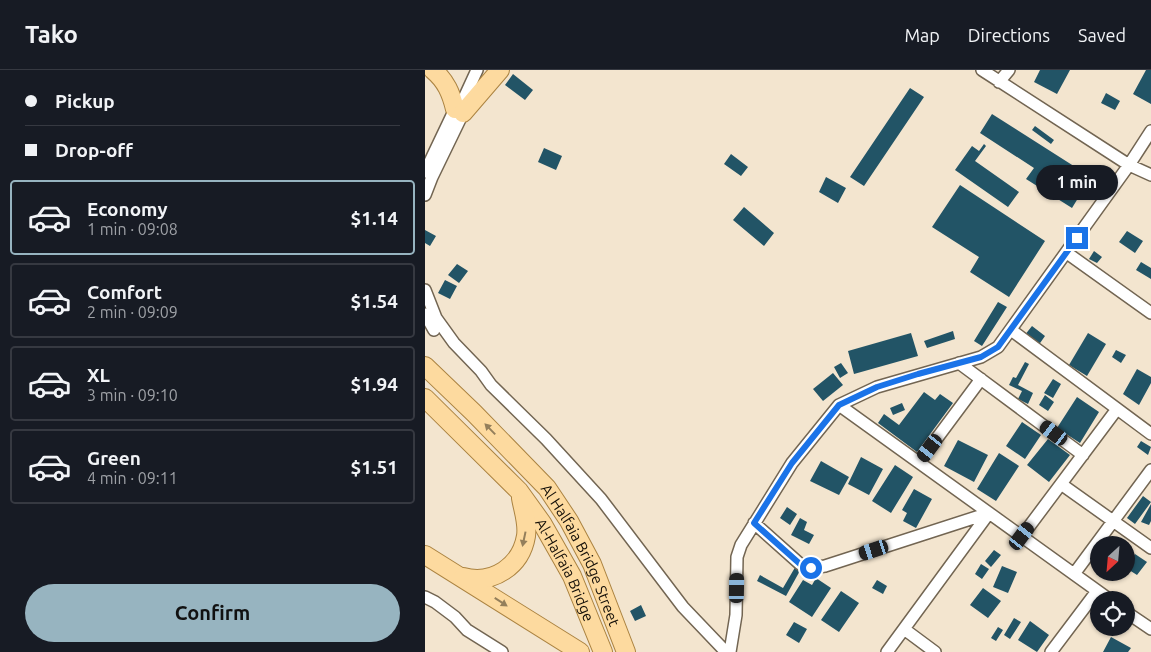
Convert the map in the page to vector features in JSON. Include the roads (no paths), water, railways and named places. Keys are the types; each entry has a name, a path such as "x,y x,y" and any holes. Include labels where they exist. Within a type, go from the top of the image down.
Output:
{"main road":[{"path":"433,70 443,78 461,106 500,70"},
{"name":"Al Halfaia Bridge Street","path":"425,366 547,488 569,521 592,564 626,652"},
{"name":"Al-Halfaia Bridge","path":"425,398 519,491 542,523 572,576 603,652"},
{"path":"461,576 474,580 485,580 495,576 514,561 522,549 526,535 526,521 519,491"},
{"path":"425,555 580,652"}],"street":[{"path":"425,195 477,70"},
{"path":"982,70 1129,165 1151,175"},
{"path":"999,82 1009,70"},
{"path":"425,172 461,106"},
{"path":"730,652 736,616 737,557 741,545 792,463 839,405 877,387 981,357 998,347 1067,253 1151,131"},
{"path":"1067,253 1150,309"},
{"path":"425,290 430,306 444,330 491,385 601,499 683,606 726,652"},
{"path":"425,314 437,335 449,348 477,376 491,385"},
{"path":"1011,330 1151,434"},
{"path":"959,363 1083,455"},
{"path":"919,461 981,379"},
{"path":"839,405 1097,590 1051,652"},
{"path":"1022,536 1117,409"},
{"path":"1074,574 1151,470"},
{"path":"1061,484 1151,548"},
{"path":"754,523 800,564 811,568 825,566 989,513"},
{"path":"887,652 989,513"},
{"path":"425,597 455,617 467,630 503,652"},
{"path":"1135,618 1151,630"},
{"path":"904,629 935,652"}]}
